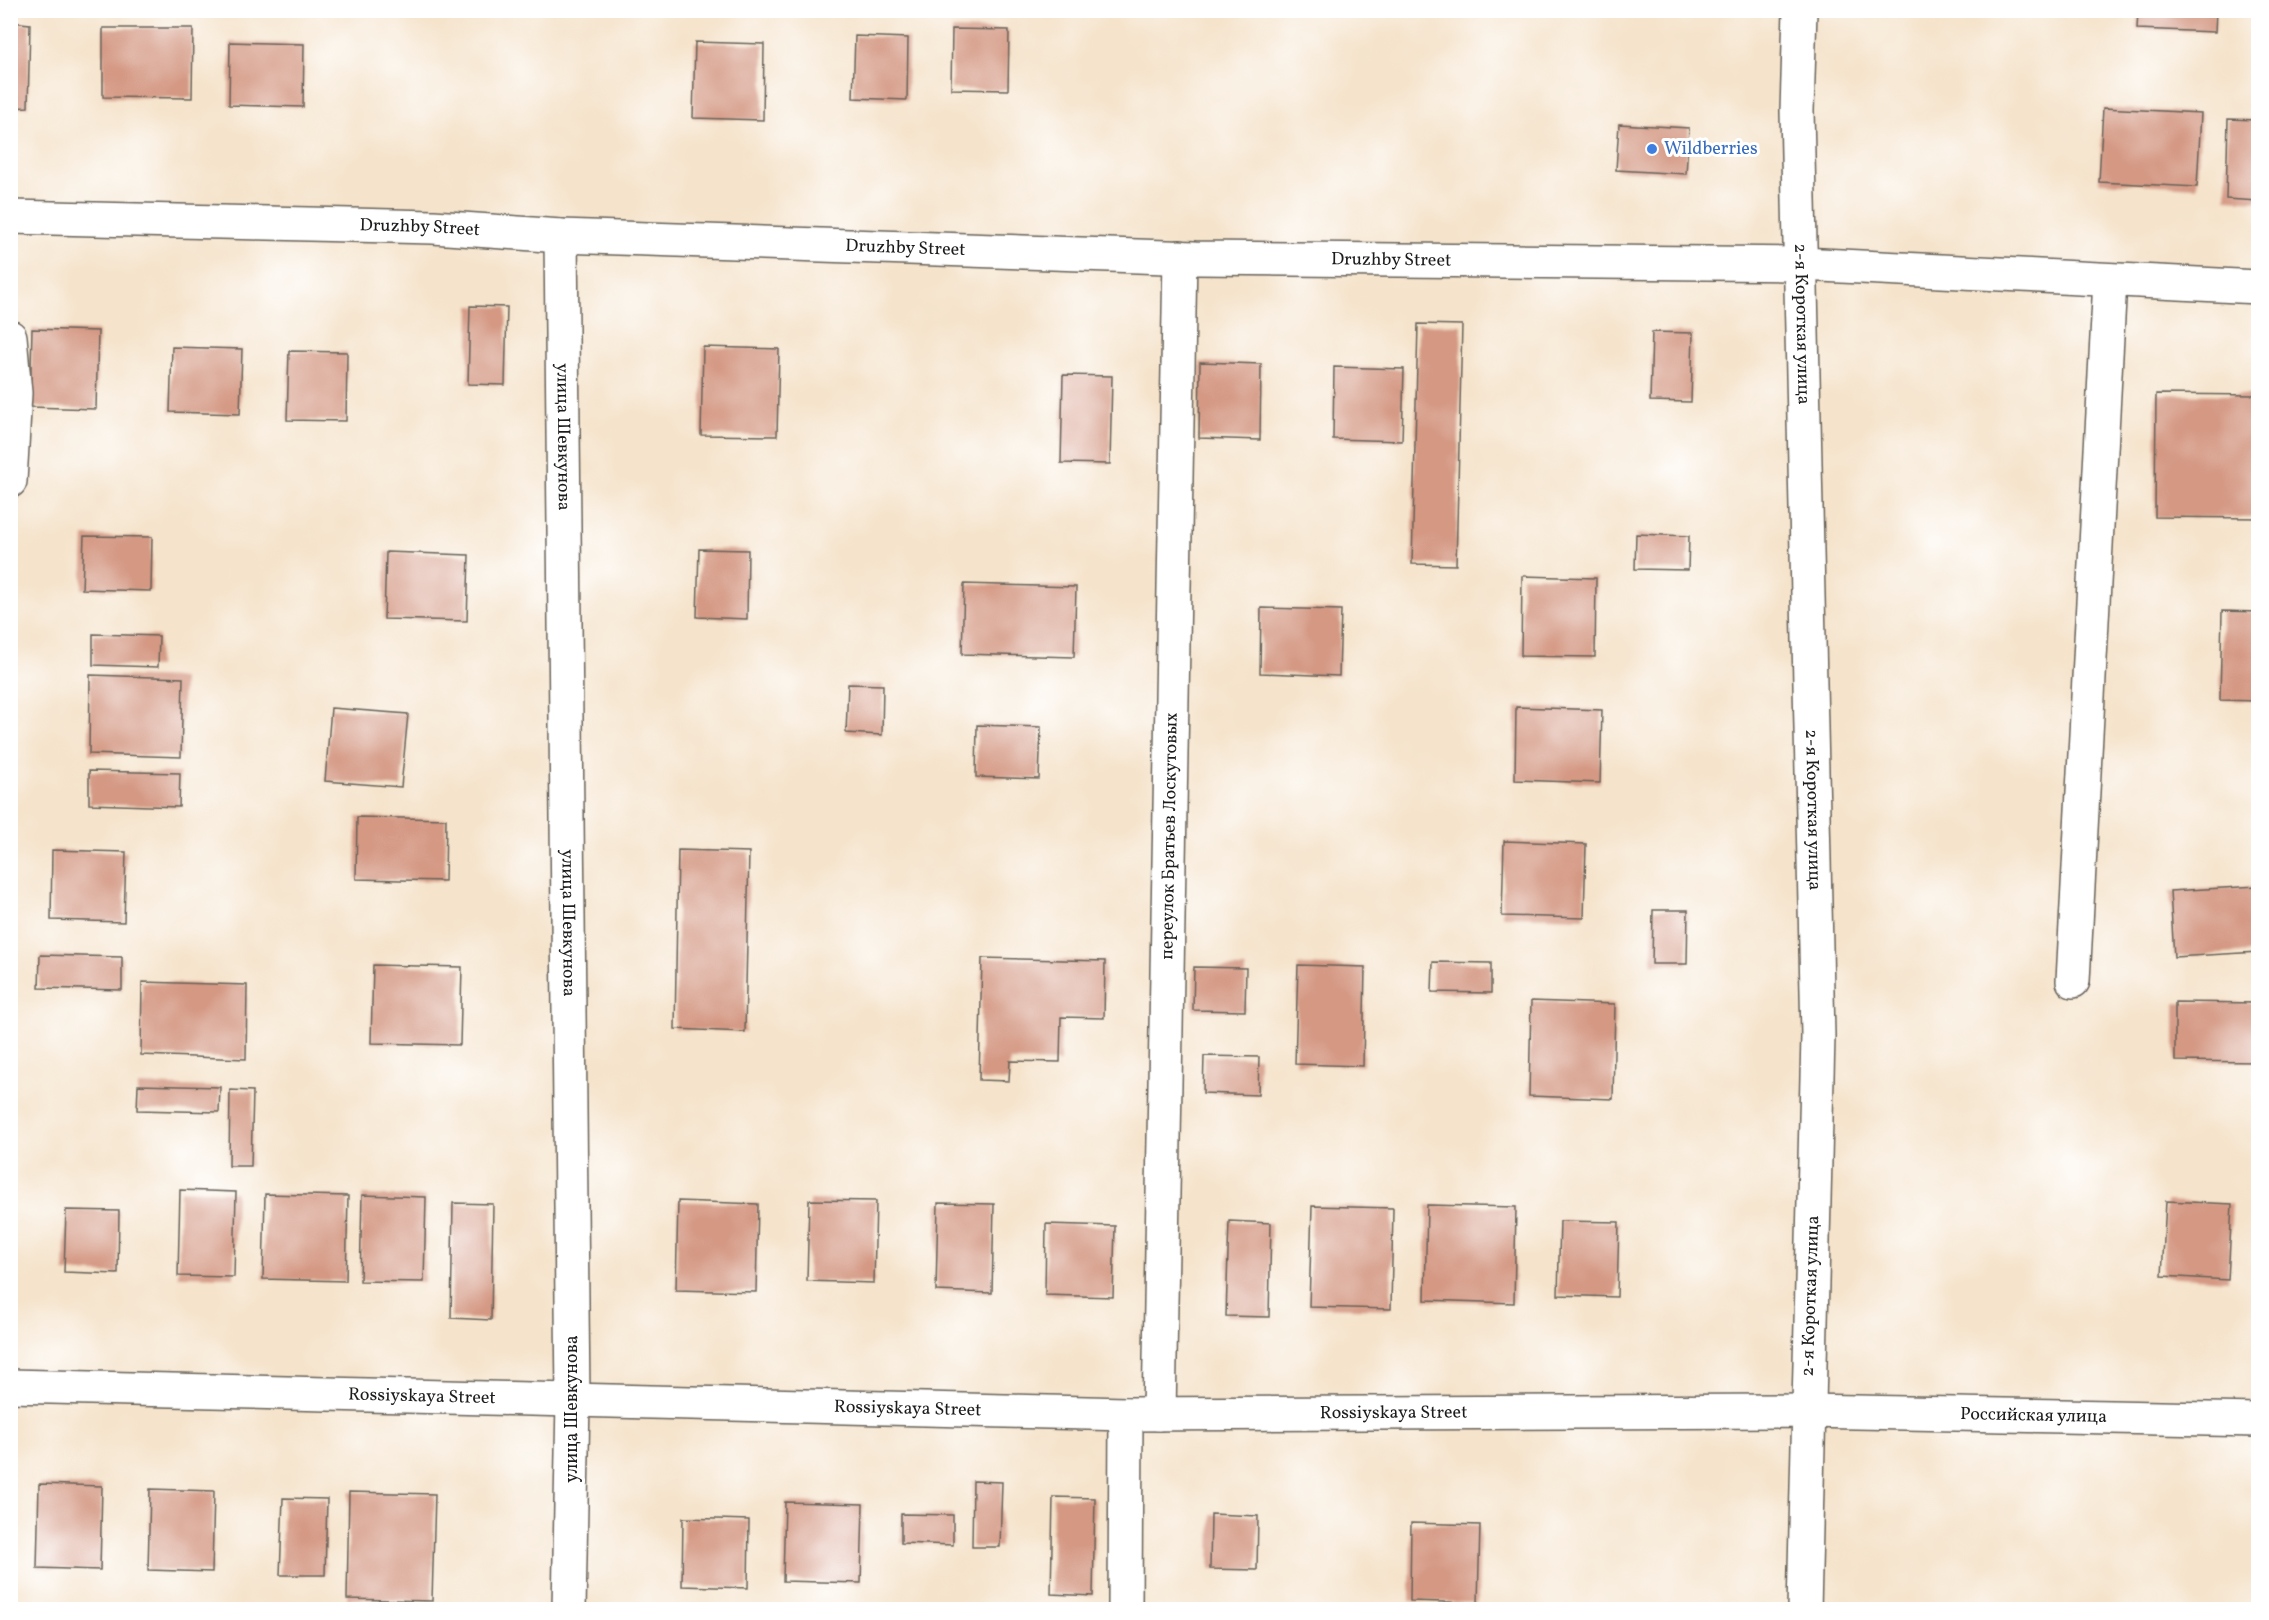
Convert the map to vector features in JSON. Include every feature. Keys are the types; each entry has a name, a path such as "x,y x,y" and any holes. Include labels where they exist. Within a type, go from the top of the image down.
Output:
{"street":[{"name":"2-я Короткая улица","path":"1800,10 1797,111 1818,1036 1803,1610"},
{"name":"Druzhby Street","path":"10,217 433,227 561,236 1180,257 1801,264 2259,287"},
{"name":"улица Шевкунова","path":"561,236 573,1400 569,1610"},
{"name":"переулок Братьев Лоскутовых","path":"1159,1414 1180,257"},
{"path":"2073,981 2110,280"},
{"path":"10,337 15,393 10,481"},
{"name":"Rossiyskaya Street","path":"10,1386 1126,1414 1807,1411"},
{"name":"Российская улица","path":"1807,1411 2259,1420"},
{"path":"1125,1610 1126,1414"}],"building":[{"path":"2138,10 2216,10 2215,32 2137,29"},
{"path":"10,22 30,24 28,107 10,108"},
{"path":"103,28 193,28 192,98 103,97"},
{"path":"952,29 1009,30 1008,90 951,89"},
{"path":"855,36 908,38 907,100 853,98"},
{"path":"230,42 304,44 303,107 229,105"},
{"path":"695,42 764,44 763,120 693,118"},
{"path":"2103,108 2201,113 2197,187 2099,182"},
{"path":"2228,119 2258,120 2258,201 2226,199"},
{"name":"Wildberries","path":"1619,124 1689,128 1686,174 1616,170"},
{"path":"470,306 507,307 505,385 468,384"},
{"path":"1418,324 1462,325 1456,565 1412,564"},
{"path":"32,329 98,331 96,409 30,407"},
{"path":"1652,332 1693,333 1691,402 1650,401"},
{"path":"172,347 242,349 240,414 170,412"},
{"path":"703,347 779,349 777,436 701,435"},
{"path":"289,351 347,352 346,421 287,420"},
{"path":"1200,362 1261,364 1260,440 1199,438"},
{"path":"1334,367 1404,369 1402,441 1333,439"},
{"path":"1063,375 1112,376 1110,464 1061,463"},
{"path":"2156,394 2258,395 2258,518 2155,517"},
{"path":"1636,534 1689,536 1688,570 1635,569"},
{"path":"84,536 152,537 151,591 82,589"},
{"path":"699,549 748,550 747,619 697,617"},
{"path":"386,552 469,555 467,621 384,619"},
{"path":"1522,576 1596,578 1595,657 1521,656"},
{"path":"964,584 1076,587 1074,657 962,654"},
{"path":"1261,608 1341,610 1339,676 1260,673"},
{"path":"2222,611 2258,612 2258,701 2220,700"},
{"path":"93,634 159,636 158,667 93,665"},
{"path":"90,675 183,678 181,757 89,754"},
{"path":"848,684 883,685 882,735 846,733"},
{"path":"1516,707 1602,710 1600,783 1515,780"},
{"path":"331,708 408,714 401,787 325,781"},
{"path":"977,725 1041,727 1039,779 976,777"},
{"path":"89,771 180,773 179,807 89,804"},
{"path":"357,817 446,819 445,881 356,879"},
{"path":"1504,841 1586,844 1584,918 1502,916"},
{"path":"52,850 126,852 124,922 51,920"},
{"path":"678,850 749,852 745,1032 675,1029"},
{"path":"2258,886 2258,952 2174,957 2170,891"},
{"path":"1653,910 1688,910 1687,964 1652,964"},
{"path":"40,955 122,957 122,990 39,988"},
{"path":"982,958 1105,961 1104,1018 1061,1017 1060,1062 1010,1061 1009,1081 979,1080"},
{"path":"1433,962 1491,963 1491,993 1432,992"},
{"path":"373,965 462,967 460,1045 371,1043"},
{"path":"1298,965 1365,967 1363,1066 1295,1064"},
{"path":"1194,967 1246,968 1245,1011 1193,1010"},
{"path":"142,982 247,985 246,1059 141,1055"},
{"path":"1531,1001 1615,1004 1613,1099 1529,1096"},
{"path":"2175,1002 2258,1003 2258,1062 2175,1061"},
{"path":"1204,1056 1259,1057 1258,1095 1203,1093"},
{"path":"138,1085 220,1087 219,1112 137,1110"},
{"path":"230,1090 253,1091 251,1166 229,1166"},
{"path":"180,1190 236,1192 234,1277 178,1276"},
{"path":"265,1194 348,1196 346,1281 263,1279"},
{"path":"362,1195 426,1197 424,1282 360,1281"},
{"path":"809,1200 876,1201 874,1283 807,1281"},
{"path":"678,1201 758,1204 756,1292 676,1290"},
{"path":"2166,1201 2232,1204 2228,1280 2162,1276"},
{"path":"453,1203 493,1204 491,1320 451,1318"},
{"path":"938,1203 994,1204 992,1293 936,1291"},
{"path":"1427,1205 1516,1207 1514,1303 1425,1300"},
{"path":"1312,1206 1393,1208 1391,1309 1309,1307"},
{"path":"66,1210 119,1211 118,1274 64,1272"},
{"path":"1229,1221 1271,1223 1269,1317 1226,1316"},
{"path":"1560,1221 1619,1222 1617,1297 1558,1295"},
{"path":"1046,1224 1115,1226 1113,1297 1045,1295"},
{"path":"973,1481 1002,1482 1000,1547 972,1547"},
{"path":"39,1484 102,1486 100,1570 37,1568"},
{"path":"150,1489 214,1491 212,1572 148,1570"},
{"path":"349,1492 435,1494 432,1601 347,1599"},
{"path":"1053,1497 1095,1498 1093,1596 1051,1594"},
{"path":"283,1498 327,1499 325,1575 280,1575"},
{"path":"785,1502 863,1504 861,1583 783,1581"},
{"path":"901,1514 953,1515 953,1545 901,1543"},
{"path":"1211,1514 1258,1516 1257,1570 1210,1569"},
{"path":"683,1518 749,1520 748,1588 682,1586"},
{"path":"1411,1523 1480,1525 1478,1603 1410,1601"}],"place":[{"name":"Wildberries","path":"1652,149"}]}
